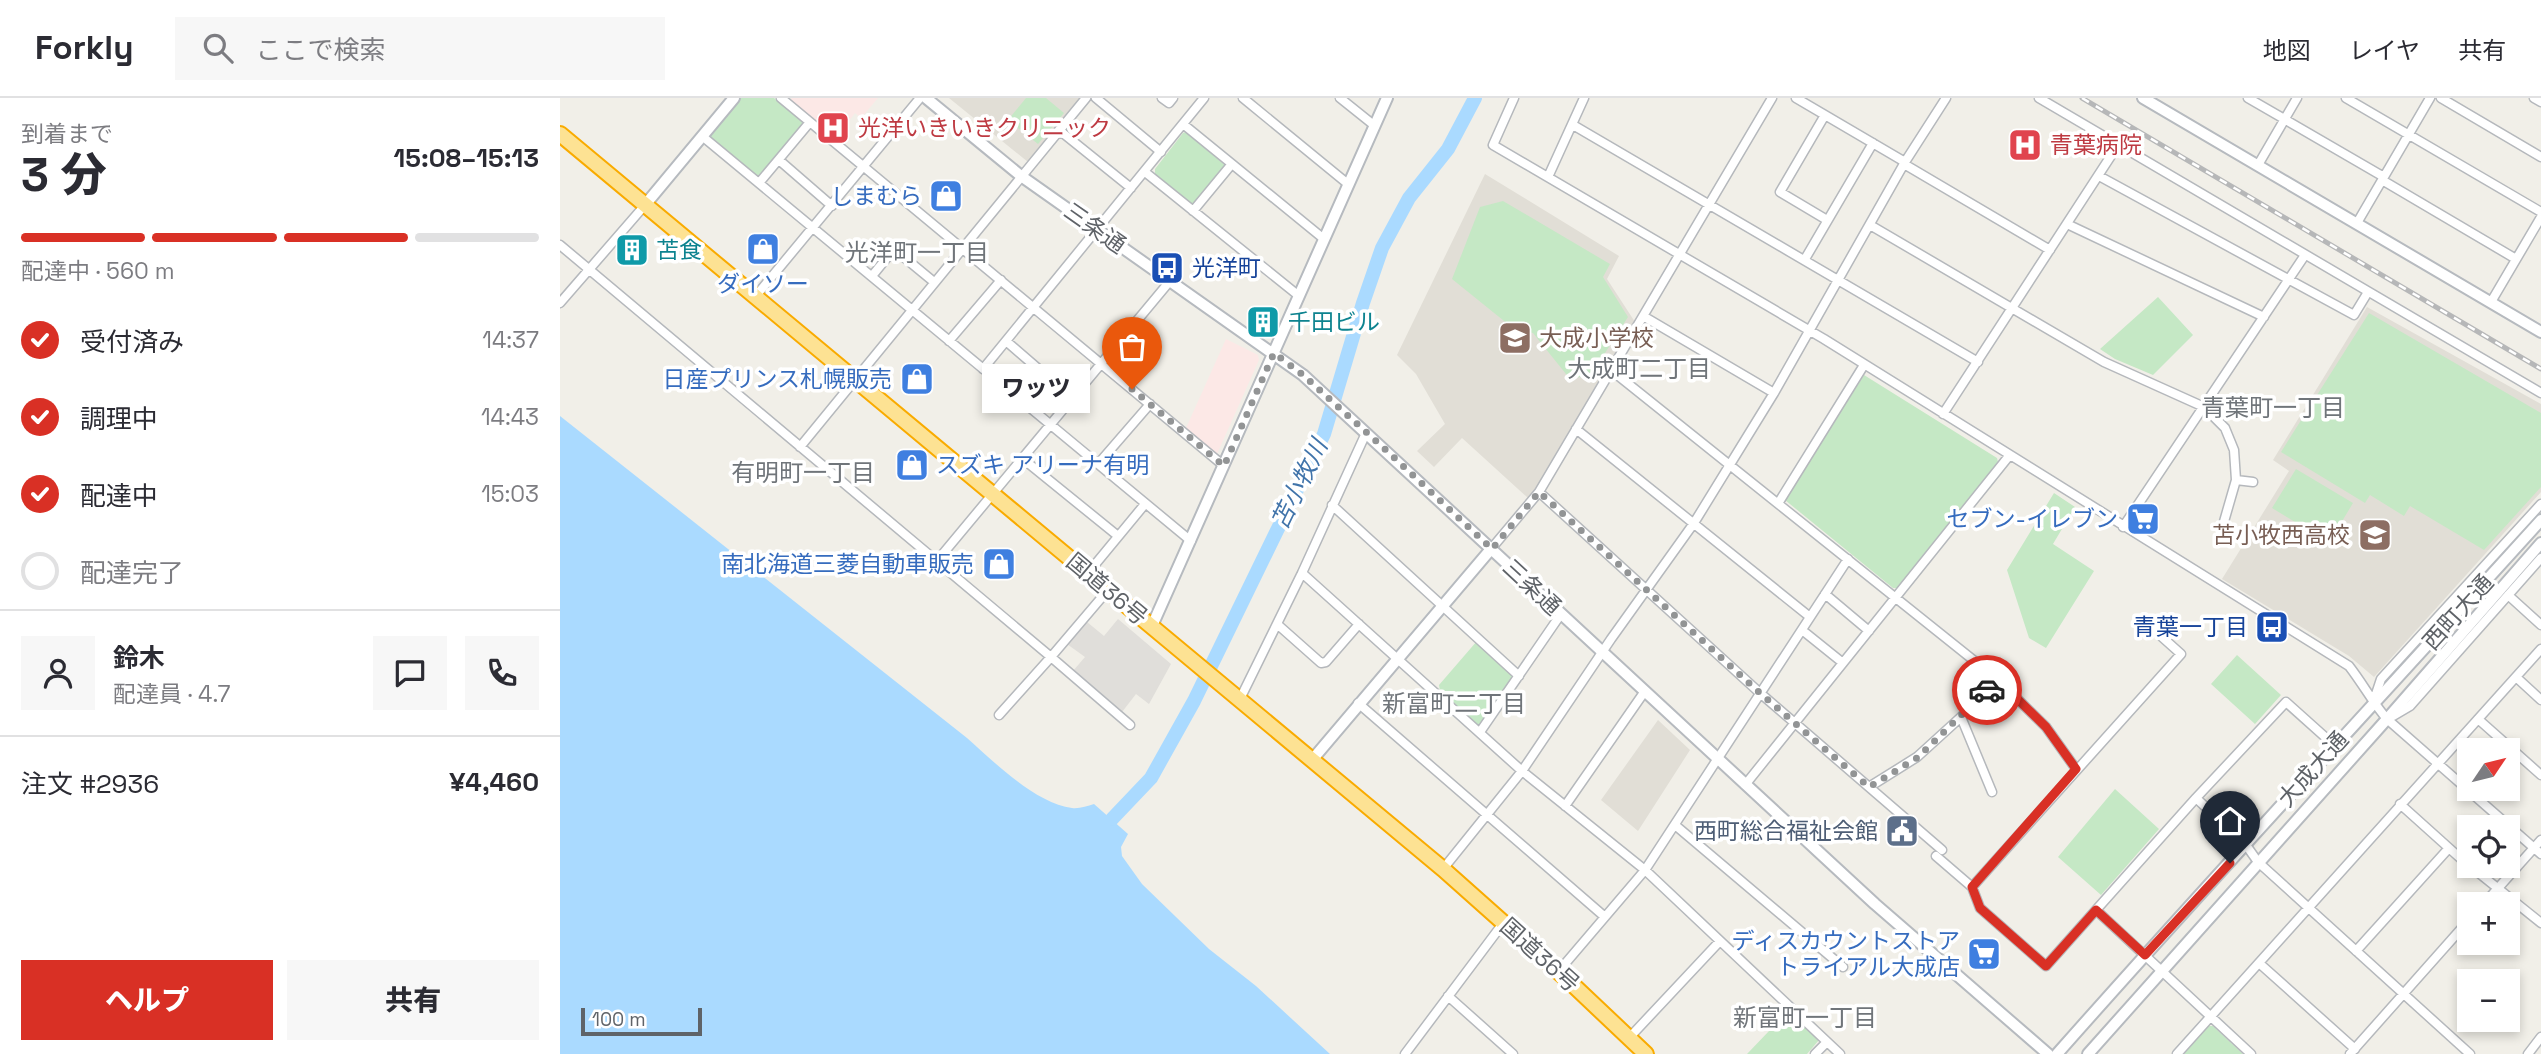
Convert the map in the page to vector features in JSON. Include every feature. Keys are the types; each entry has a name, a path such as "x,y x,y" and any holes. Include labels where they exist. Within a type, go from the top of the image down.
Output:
{"highway":[{"name":"国道36号","path":"560,134 1443,869 1646,1054"}],"street":[{"path":"560,303 734,98"},
{"path":"781,98 1224,466"},
{"path":"755,297 920,98"},
{"name":"三条通","path":"926,98 1021,176 1303,375 1886,915 2048,1054"},
{"path":"800,447 1086,98"},
{"path":"1096,98 1161,152"},
{"path":"1162,98 1169,103 1173,98"},
{"path":"983,369 1204,98"},
{"path":"1243,98 1348,184"},
{"path":"1340,98 1375,126"},
{"path":"1152,626 1387,98"},
{"path":"1514,98 1493,145 1810,331 2349,666 2364,685 2373,703 2388,719 2537,851"},
{"path":"1548,177 1584,98"},
{"path":"1311,760 1539,492 1772,98"},
{"path":"1796,98 2050,250"},
{"path":"1443,869 1522,771 1694,523 1774,393 1905,163 1946,98"},
{"path":"2039,98 2541,393"},
{"path":"2143,98 2156,101 2258,165 2540,328"},
{"path":"2248,98 2516,259"},
{"path":"2258,165 2297,98"},
{"path":"2346,98 2541,214 2491,302"},
{"path":"2357,223 2430,98"},
{"path":"2441,98 2541,157"},
{"path":"2534,98 2541,102"},
{"path":"1825,115 1780,192 1827,220"},
{"path":"759,183 810,122"},
{"path":"1182,124 1324,239"},
{"path":"1573,125 1978,362"},
{"path":"1059,130 1131,188"},
{"path":"702,136 1191,541"},
{"path":"1805,260 1872,143"},
{"path":"1943,414 2118,145"},
{"path":"779,160 832,206"},
{"path":"1193,211 1231,165"},
{"path":"1145,172 1299,296"},
{"path":"2099,176 2354,316 2368,292"},
{"path":"2067,223 2264,317"},
{"path":"1870,225 2104,362 2204,407 2225,428 2231,439 2236,480 2223,525"},
{"path":"560,245 1130,725"},
{"path":"872,276 894,249 934,282"},
{"path":"2123,527 2305,255"},
{"path":"949,341 1001,280"},
{"path":"936,562 1170,281"},
{"path":"1643,316 1774,393"},
{"path":"1006,341 1072,398"},
{"path":"1779,502 1864,365"},
{"path":"1611,370 1997,679 2046,727 2076,769"},
{"path":"1098,464 1150,404"},
{"path":"1576,429 1810,617"},
{"path":"1236,696 1277,624 1366,433"},
{"path":"1745,785 2009,456"},
{"path":"1023,458 1118,536"},
{"path":"2236,480 2253,482"},
{"path":"1539,492 1760,693 1869,787 1972,887 1980,908 2046,966 2286,702 2334,745"},
{"path":"1088,573 1145,504"},
{"path":"2373,703 2381,679 2541,504"},
{"path":"1332,505 1519,676"},
{"name":"西町大通","path":"2373,703 2390,688 2541,520"},
{"name":"西町大通","path":"2388,719 2541,543"},
{"path":"2388,719 2410,706 2541,558"},
{"path":"1559,972 1645,870 1848,559"},
{"path":"1302,573 1522,771 1645,870 1840,1054"},
{"path":"999,715 1108,590"},
{"path":"1825,594 1869,631"},
{"path":"2508,595 2541,625"},
{"path":"1480,732 1561,614"},
{"path":"1972,887 2181,654 2143,620"},
{"path":"1277,624 1321,663 1326,662 1359,624"},
{"path":"1802,629 1843,663"},
{"path":"2177,1054 2541,649"},
{"path":"2516,677 2541,700"},
{"path":"1869,787 1917,758 1997,679"},
{"path":"1565,806 1644,691"},
{"name":"大成大通","path":"2057,1054 2373,703"},
{"path":"1359,704 1605,917"},
{"path":"1961,717 1992,792"},
{"name":"大成大通","path":"2088,1054 2388,719"},
{"path":"2478,719 2541,775"},
{"path":"2196,798 2246,845 2258,862 2470,1054"},
{"path":"2400,804 2457,855"},
{"path":"1675,825 1843,967"},
{"path":"2497,890 2537,851 2541,840"},
{"path":"2356,951 2449,848"},
{"path":"2483,878 2541,923"},
{"path":"2096,910 2251,1054"},
{"path":"1405,1054 1504,922"},
{"path":"2259,962 2353,1051 2457,933"},
{"path":"1629,1038 1720,941"},
{"path":"1448,996 1513,1054"},
{"path":"2528,1054 2541,1037"},
{"path":"1815,1054 1827,1042"}],"shaded area":[{"name":"光洋いきいきクリニック","path":"878,98 861,118 855,113 836,138 790,100"},
{"path":"949,98 1080,98 1028,162"},
{"name":"大成小学校","path":"1485,174 1619,256 1607,279 1635,322 1536,490 1528,498 1462,438 1434,467 1417,451 1445,424 1416,374 1397,355"},
{"name":"苫小牧西高校","path":"2367,307 2541,404 2541,492 2374,677 2349,656 2222,579 2289,471 2273,460"},
{"path":"1226,339 1258,355 1259,360 1217,454 1186,428"},
{"path":"1118,619 1171,664 1149,704 1136,694 1122,712 1073,671 1085,657 1067,644 1087,622 1104,636"},
{"path":"1658,720 1690,750 1638,831 1601,800"}],"green space":[{"path":"741,98 774,98 802,121 803,125 762,176 757,176 711,137 711,133"},
{"path":"1026,98 1046,98 1064,113 1038,144 1008,120"},
{"path":"1186,132 1226,166 1193,206 1155,175 1155,169"},
{"path":"1503,201 1610,264 1603,277 1628,317 1591,375 1570,379 1533,333 1514,329 1452,279 1480,207"},
{"path":"2158,297 2193,335 2153,375 2115,359 2100,349"},
{"path":"2369,313 2541,413 2541,487 2484,550 2410,506 2404,516 2370,495 2365,503 2281,452"},
{"path":"1864,375 1997,458 1998,462 1898,588 1893,588 1785,500"},
{"path":"2296,469 2353,503 2329,543 2272,508"},
{"path":"2054,493 2075,507 2053,544 2094,571 2046,648 2029,638 2007,570"},
{"path":"1477,641 1513,677 1481,724 1477,725 1440,691 1439,685"},
{"path":"2237,655 2281,695 2255,724 2211,684"},
{"path":"2115,789 2159,829 2101,895 2058,857"},
{"path":"1788,1011 1819,1040 1807,1054 1747,1054"},
{"path":"2207,1026 2213,1026 2243,1054 2184,1054"}],"water":[{"path":"560,416 967,738 1016,780 1058,805 1075,808 1094,804 1128,834 1121,847 1122,856 1142,884 1209,949 1256,986 1330,1054 560,1054"}],"waterway":[{"name":"苫小牧川","path":"1112,819 1151,778 1194,701 1324,434 1382,248 1409,198 1448,149 1475,98"}],"railway":[{"path":"2082,98 2541,369"}],"way so far":[{"path":"1132,389 1224,466 1274,353 1303,375 1492,549 1539,492 1760,693 1869,787 1917,758 1987,690"}],"place":[{"name":"光洋いきいきクリニック","path":"833,128"},
{"name":"青葉病院","path":"2025,145"},
{"name":"しまむら","path":"946,196"},
{"name":"ダイソー","path":"763,249"},
{"name":"苫食","path":"632,250"},
{"name":"光洋町","path":"1167,268"},
{"name":"千田ビル","path":"1263,322"},
{"name":"大成小学校","path":"1515,338"},
{"name":"日産プリンス札幌販売","path":"917,379"},
{"name":"ワッツ","path":"1132,389"},
{"name":"スズキ アリーナ有明","path":"912,465"},
{"name":"セブン-イレブン","path":"2143,519"},
{"name":"苫小牧西高校","path":"2375,535"},
{"name":"南北海道三菱自動車販売","path":"999,564"},
{"name":"青葉一丁目","path":"2272,627"},
{"name":"西町総合福祉会館","path":"1902,831"},
{"name":"ディスカウントストア トライアル大成店","path":"1984,954"}],"district":[{"name":"光洋町一丁目","path":"917,252"},
{"name":"大成町二丁目","path":"1639,368"},
{"name":"青葉町一丁目","path":"2273,407"},
{"name":"有明町一丁目","path":"803,472"},
{"name":"新富町二丁目","path":"1454,703"},
{"name":"新富町一丁目","path":"1805,1017"}],"route":[{"path":"1987,690 1997,679 2046,727 2076,769 1972,887 1980,908 2046,966 2096,910 2145,955 2230,863"}]}
